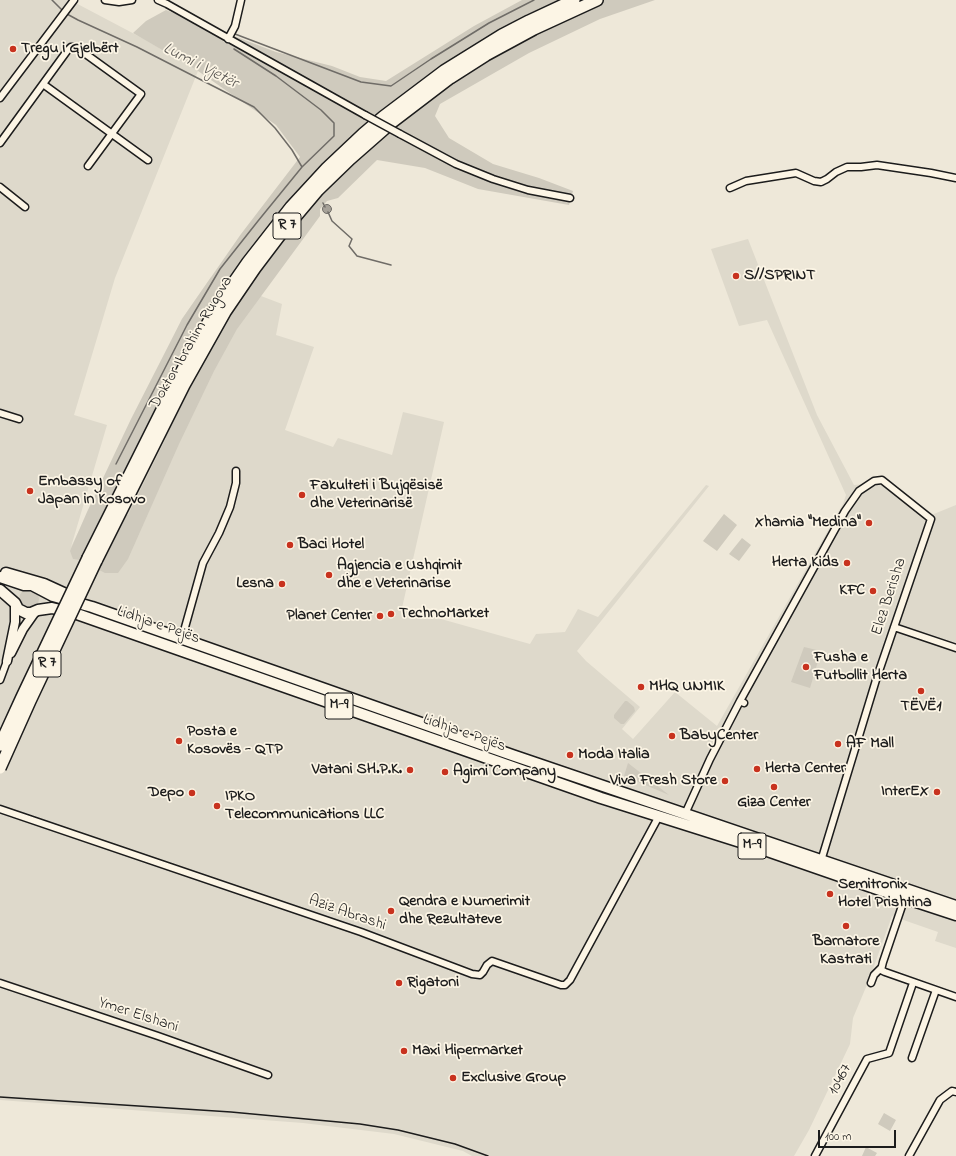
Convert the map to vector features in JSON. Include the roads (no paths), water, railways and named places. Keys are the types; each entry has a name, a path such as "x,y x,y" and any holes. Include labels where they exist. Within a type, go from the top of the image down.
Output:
{"highway":[{"name":"Doktor Ibrahim Rugova","path":"0,768 92,560 176,382 209,320 248,262 291,207 327,168 383,116 427,83 485,45 529,21 574,0"},
{"name":"Doktor Ibrahim Rugova","path":"0,746 22,697 92,560 211,336 255,268 303,208 334,175 370,141 416,102 486,55 527,32 597,0"},
{"path":"0,571 44,584 92,607"},
{"name":"Lidhja e Pejës","path":"0,577 24,585 32,585 62,599 92,607 450,733 823,861 902,898"},
{"path":"15,604 14,596 16,592 24,585"},
{"name":"Lidhja e Pejës","path":"0,590 21,612 31,613 52,608 77,614 579,790 778,854 902,898"},
{"path":"37,611 43,600 40,590"},
{"name":"M-9","path":"902,898 956,906"},
{"name":"M-9","path":"902,898 956,915"}],"street":[{"path":"0,98 74,0"},
{"path":"105,0 119,2 132,0"},
{"path":"158,0 456,164 487,177 528,190 570,198"},
{"path":"228,39 235,26 241,0"},
{"path":"0,143 67,51 74,47 79,48 141,94 88,166"},
{"path":"43,84 148,160"},
{"path":"730,188 746,181 796,173 814,181 821,182 847,166 861,167 877,165 931,172 956,178"},
{"path":"0,187 25,207"},
{"path":"0,413 19,419"},
{"path":"182,638 201,568 230,507 236,483 236,471"},
{"name":"Elez Berisha","path":"685,814 710,759 852,499 859,491 874,481 882,480 931,519 876,680 823,861"},
{"path":"7,661 15,622 15,604"},
{"path":"0,680 22,628 37,611"},
{"path":"894,627 956,648"},
{"name":"Aziz Abrashi","path":"0,809 360,932 472,974 480,974 492,961 561,985 565,985 570,980 659,816"},
{"name":"Lidhja e Pejës","path":"823,861 832,859 956,901"},
{"path":"871,983 874,975 881,968 902,898 956,920"},
{"path":"881,968 885,972 913,983 956,997"},
{"name":"Ymer Elshani","path":"0,983 268,1075"},
{"name":"10467","path":"815,1156 867,1059 889,1053 913,983"},
{"path":"912,1058 936,990"},
{"path":"910,1156 940,1100 952,1092 956,1092"}],"waterway":[{"name":"Lumi i Vjetër","path":"52,0 62,10"},
{"path":"235,34 361,82 391,86 489,23 534,0"},
{"name":"Lumi i Vjetër","path":"67,14 137,47 254,107 275,128 292,150 302,167"},
{"path":"116,464 187,325 220,269 302,167 334,136 334,123 321,110 276,76 234,49"},
{"name":"Lumi i Vjetër","path":"323,203 325,207"},
{"name":"Lumi i Vjetër","path":"328,212 332,221 352,239 349,246 357,256 391,265"}],"railway":[{"path":"0,1097 231,1112 360,1124 398,1130 455,1144 488,1156"}],"place":[{"name":"Tregu i Gjelbërt","path":"13,49"},
{"name":"S//SPRINT","path":"736,276"},
{"name":"Embassy of Japan in Kosovo","path":"30,491"},
{"name":"Fakulteti i Bujqësisë dhe Veterinarisë","path":"302,495"},
{"name":"Xhamia \"Medina\"","path":"869,523"},
{"name":"Baci Hotel","path":"290,545"},
{"name":"Herta Kids","path":"847,563"},
{"name":"Agjencia e Ushqimit dhe e Veterinarise","path":"329,575"},
{"name":"Lesna","path":"282,584"},
{"name":"KFC","path":"873,591"},
{"name":"TechnoMarket","path":"391,614"},
{"name":"Planet Center","path":"380,616"},
{"name":"Fusha e Futbollit Herta","path":"806,667"},
{"name":"MHQ UNMIK","path":"641,687"},
{"name":"TËVË1","path":"921,691"},
{"name":"BabyCenter","path":"672,736"},
{"name":"Posta e Kosovës - QTP","path":"179,741"},
{"name":"AF Mall","path":"838,744"},
{"name":"Moda Italia","path":"570,755"},
{"name":"Herta Center","path":"757,769"},
{"name":"Vatani SH.P.K.","path":"410,770"},
{"name":"Agimi Company","path":"445,772"},
{"name":"Viva Fresh Store","path":"725,781"},
{"name":"Giza Center","path":"774,787"},
{"name":"InterEX","path":"937,792"},
{"name":"Depo","path":"192,793"},
{"name":"IPKO Telecommunications LLC","path":"217,806"},
{"name":"Semitronix Hotel Prishtina","path":"830,894"},
{"name":"Qendra e Numerimit dhe Rezultateve","path":"391,911"},
{"name":"Barnatore Kastrati","path":"846,926"},
{"name":"Rigatoni","path":"399,983"},
{"name":"Maxi Hipermarket","path":"404,1051"},
{"name":"Exclusive Group","path":"453,1078"}]}
